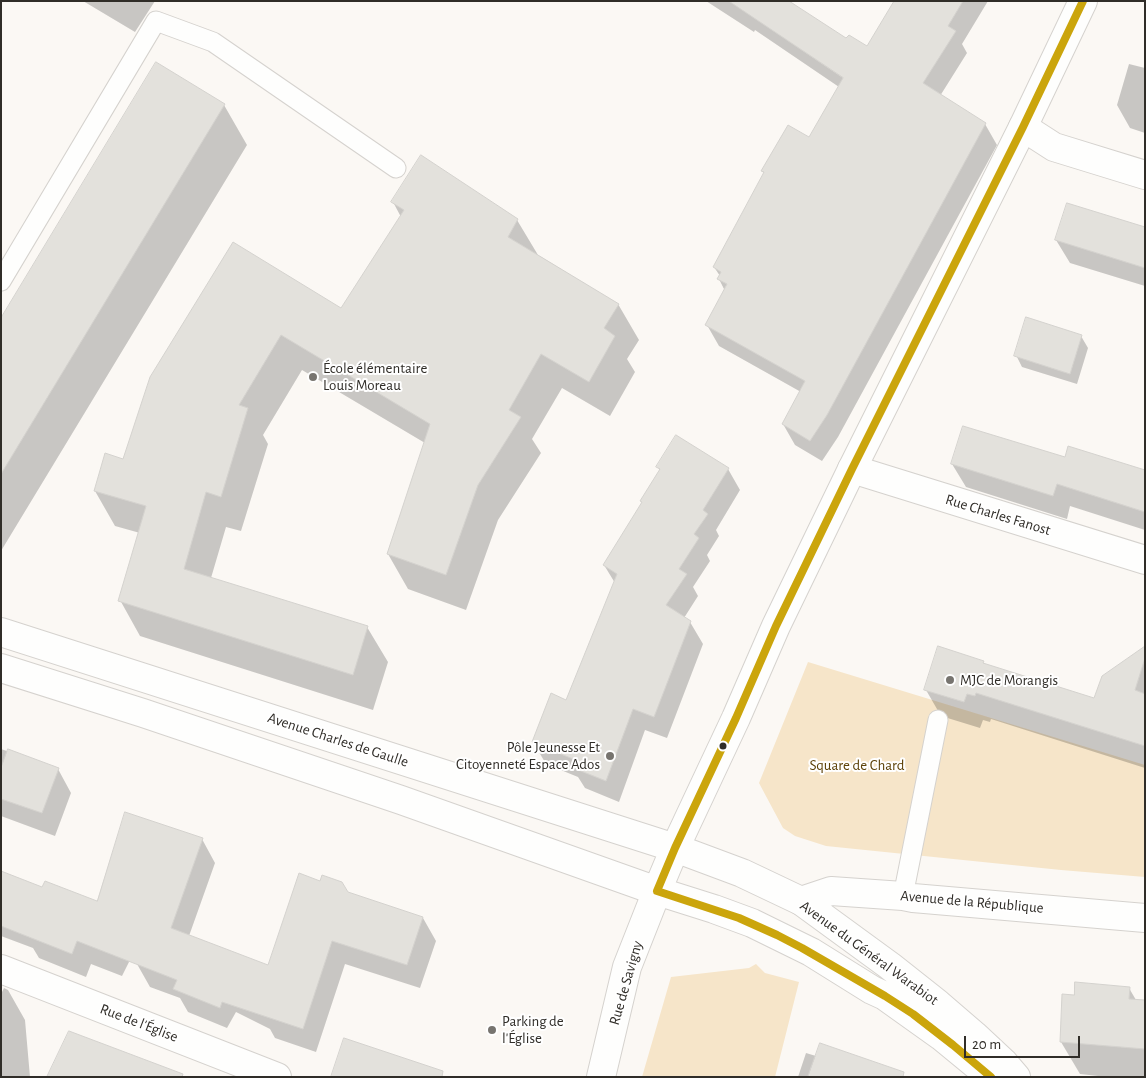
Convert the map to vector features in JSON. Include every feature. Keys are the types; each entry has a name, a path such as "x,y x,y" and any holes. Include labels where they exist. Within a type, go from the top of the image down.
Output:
{"street":[{"path":"675,848 736,718 776,626 1084,1"},
{"path":"1023,127 1054,147 1145,175"},
{"name":"Rue Charles Fanost","path":"852,469 1145,560"},
{"name":"Avenue Charles de Gaulle","path":"1,632 675,848"},
{"path":"1,668 392,796 656,891"},
{"name":"Rue de Savigny","path":"601,1077 628,968 656,891 675,848"},
{"name":"Avenue du Général Warabiot","path":"675,848 742,873 801,901 890,966 938,1004 992,1052 1016,1077"},
{"name":"Avenue du Général Warabiot","path":"656,891 752,923 811,952 912,1014 991,1077"},
{"name":"Avenue de la République","path":"801,901 831,891 1145,918"},
{"name":"Rue de l'Église","path":"1,969 277,1077"}],"lane":[{"path":"1,281 156,21 213,42 396,168"},
{"path":"903,896 938,720"}],"green space":[{"name":"Square de Chard","path":"808,662 1145,765 1145,877 826,846 795,836 783,828 759,783"},
{"path":"756,964 765,973 799,982 775,1077 642,1077 671,977 749,968"}],"building":[{"path":"729,1 789,1 846,38 849,35 867,46 894,1 963,1 948,26 956,31 923,83 986,123 827,415 810,441 782,424 805,381 705,325 727,284 717,279 721,272 713,267 764,172 761,171 788,125 809,137 843,78"},
{"path":"156,62 225,104 1,474 1,318"},
{"path":"421,155 518,219 508,237 619,304 604,328 615,336 589,382 541,354 509,410 521,417 478,485 446,575 387,554 430,424 281,335 239,405 248,408 221,497 206,492 184,569 368,626 353,675 118,601 146,506 94,491 105,453 123,459 150,377 233,242 341,308 404,210 391,202"},
{"path":"1067,203 1145,227 1145,268 1055,240"},
{"path":"1026,317 1082,335 1070,374 1014,356"},
{"path":"963,426 1065,457 1068,446 1145,470 1145,512 1057,484 1053,496 951,464"},
{"path":"676,435 729,468 703,510 708,514 694,534 699,538 679,569 687,574 666,605 691,621 654,717 633,709 606,781 571,767 573,759 532,742 551,693 566,700 617,574 603,565 642,502 640,501 660,469 656,467"},
{"path":"938,646 984,661 983,663 1094,698 1102,676 1145,646 1145,658 1135,690 1145,694 1145,746 976,693 975,696 967,694 964,702 924,690"},
{"path":"8,749 59,768 42,813 1,799 1,768"},
{"path":"125,812 203,838 171,928 268,965 299,873 320,881 322,875 342,882 348,892 423,917 407,965 332,941 303,1029 222,1002 220,1008 173,989 177,980 77,941 72,954 1,926 1,871 42,887 45,881 97,901"},
{"path":"1075,982 1130,987 1129,999 1145,1000 1145,1049 1060,1042 1062,994 1074,995"},
{"path":"69,1031 183,1074 182,1077 47,1077"},
{"path":"344,1038 443,1071 442,1077 331,1077"},
{"path":"820,1043 904,1072 903,1077 808,1077"}],"transit line":[{"path":"991,1077 913,1014 802,948 739,918 657,891 776,626 852,469 1023,127 1083,1"}],"place":[{"name":"École élémentaire Louis Moreau","path":"313,377"},
{"name":"MJC de Morangis","path":"950,680"},
{"name":"Pôle Jeunesse Et Citoyenneté Espace Ados","path":"610,756"},
{"name":"Parking de l'Église","path":"492,1030"}]}
